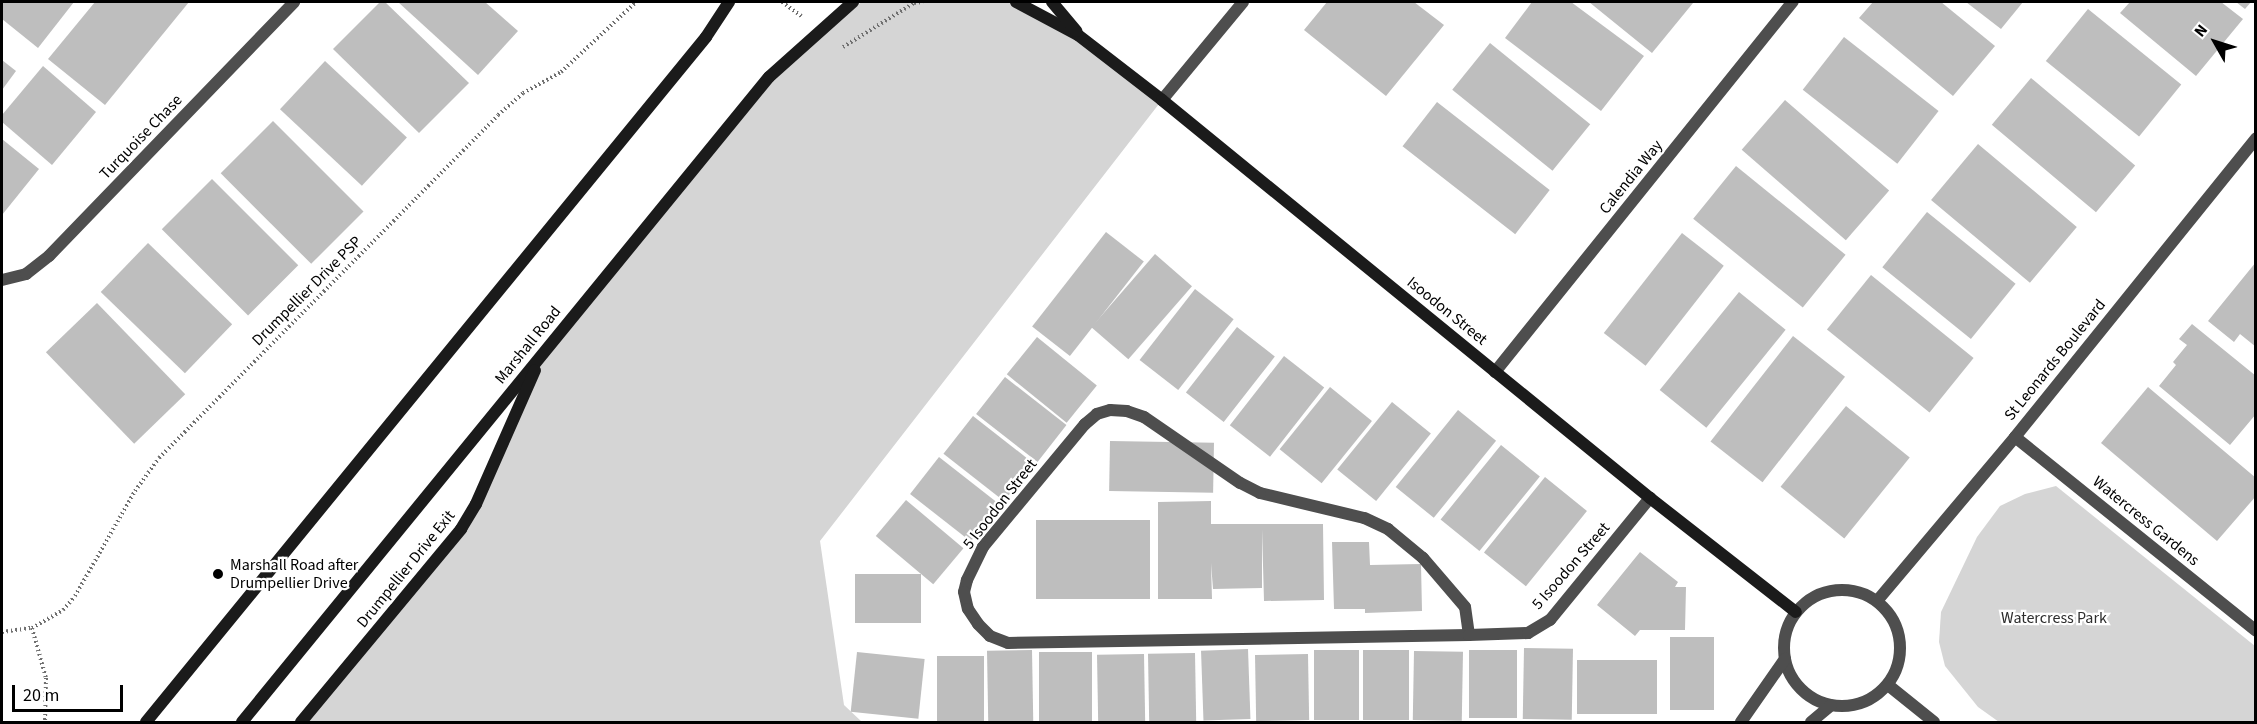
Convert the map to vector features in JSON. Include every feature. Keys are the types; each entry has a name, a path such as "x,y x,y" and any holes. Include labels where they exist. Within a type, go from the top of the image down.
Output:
{"main road":[{"path":"146,723 706,37 729,2"},
{"name":"Marshall Road","path":"242,723 768,77 854,2"},
{"name":"Isoodon Street","path":"1016,2 1078,35 1162,100 1650,498 1796,612"},
{"name":"Isoodon Street","path":"1052,2 1078,35"},
{"name":"Drumpellier Drive Exit","path":"301,723 461,529 477,504 541,355"}],"street":[{"path":"1162,100 1243,2"},
{"name":"Calendia Way","path":"1496,372 1793,2"},
{"name":"Turquoise Chase","path":"2,280 26,274 49,256 288,3"},
{"name":"St Leonards Boulevard","path":"1877,601 2015,437 2256,138"},
{"name":"5 Isoodon Street","path":"1469,635 1465,607 1423,558 1388,530 1364,518 1260,493 1240,483 1144,417 1127,411 1110,410 1097,414 1085,424 983,547 967,580 964,592 968,609 978,624 990,636 1008,643 1469,635 1528,633 1550,620 1650,498"},
{"name":"Watercress Gardens","path":"2015,437 2256,631"},
{"path":"1834,590 1857,591 1877,601 1892,616 1900,635 1900,657 1894,676 1871,699 1862,703 1841,707 1820,702 1801,689 1788,670 1785,659 1784,642 1788,626 1796,612 1813,597 1834,590"},
{"path":"1741,723 1785,659"},
{"path":"1887,685 1934,723"},
{"path":"1811,723 1831,705"}],"path":[{"name":"Drumpellier Drive PSP","path":"2,632 32,628 63,610 75,596 135,491 159,458 498,115 523,93 561,72 636,2"},
{"path":"32,628 46,678 45,723"}],"green space":[{"path":"862,2 1016,2 1096,48 1162,100 820,541 844,705 862,722 303,722 461,529 541,355 762,85 836,17"},
{"name":"Watercress Park","path":"2056,486 2255,646 2255,722 1999,722 1978,707 1945,666 1939,642 1941,612 1977,537 2000,506 2025,494"}],"building":[{"path":"2,2 74,2 38,48 2,19"},
{"path":"95,2 189,2 105,105 48,59"},
{"path":"380,2 385,2 469,83 419,133 333,49"},
{"path":"398,2 485,2 518,31 478,75"},
{"path":"1327,2 1414,2 1444,25 1386,96 1304,30"},
{"path":"1532,2 1571,2 1644,56 1601,111 1505,38"},
{"path":"1589,2 1691,2 1693,3 1652,53"},
{"path":"1873,2 1941,2 1995,46 1953,96 1859,18"},
{"path":"1966,2 2023,2 2001,29"},
{"path":"2130,2 2221,2 2243,19 2196,76 2120,13"},
{"path":"2236,2 2251,2 2245,9"},
{"path":"2088,9 2181,85 2139,137 2046,61"},
{"path":"1844,37 1939,111 1897,164 1803,90"},
{"path":"1490,43 1590,124 1552,171 1452,90"},
{"path":"2,60 16,71 2,90"},
{"path":"325,61 407,137 362,186 280,109"},
{"path":"43,66 96,112 52,165 2,122 2,115"},
{"path":"2031,78 2135,165 2096,212 1992,125"},
{"path":"1785,100 1889,191 1846,240 1742,150"},
{"path":"1437,102 1550,190 1515,234 1403,146"},
{"path":"273,121 364,212 311,264 221,173"},
{"path":"2,139 39,169 2,215"},
{"path":"1978,144 2077,227 2030,283 1931,200"},
{"path":"1736,166 1846,255 1803,308 1693,219"},
{"path":"212,179 298,265 248,315 162,229"},
{"path":"1927,212 2016,284 1971,339 1882,267"},
{"path":"1106,232 1144,262 1070,356 1032,327"},
{"path":"1682,233 1724,266 1646,366 1604,333"},
{"path":"148,243 232,324 185,373 101,292"},
{"path":"1155,254 1192,286 1128,359 1091,327"},
{"path":"2256,262 2256,347 2240,334 2234,342 2208,321"},
{"path":"1871,275 1974,358 1930,412 1827,329"},
{"path":"1195,289 1234,319 1178,390 1140,360"},
{"path":"1739,292 1786,330 1706,428 1660,390"},
{"path":"97,303 185,394 134,444 46,352"},
{"path":"2192,324 2256,376 2256,414 2230,445 2159,386 2176,365 2173,362 2187,345 2179,339"},
{"path":"1237,327 1275,357 1224,422 1186,392"},
{"path":"1793,336 1845,377 1763,482 1711,442"},
{"path":"1037,337 1097,385 1067,423 1007,374"},
{"path":"1284,356 1324,387 1270,457 1230,425"},
{"path":"1005,377 1066,425 1038,462 976,414"},
{"path":"1330,387 1372,421 1322,483 1280,449"},
{"path":"2148,387 2256,478 2256,496 2217,541 2101,443"},
{"path":"1392,402 1431,433 1376,501 1337,470"},
{"path":"1846,406 1910,458 1844,538 1781,487"},
{"path":"1458,410 1496,441 1434,518 1396,487"},
{"path":"973,416 1034,463 1004,501 943,454"},
{"path":"1110,441 1214,443 1213,493 1109,491"},
{"path":"1501,445 1540,476 1479,551 1441,520"},
{"path":"939,457 1000,504 971,541 910,494"},
{"path":"1545,477 1587,511 1526,586 1484,552"},
{"path":"906,500 963,548 933,584 876,536"},
{"path":"1211,501 1211,524 1323,524 1324,600 1264,601 1262,529 1262,588 1213,589 1211,563 1212,599 1158,599 1158,502"},
{"path":"1036,520 1150,520 1150,599 1036,599"},
{"path":"1332,542 1369,542 1370,565 1421,564 1422,611 1365,613 1365,609 1334,609"},
{"path":"1640,552 1678,582 1675,587 1686,587 1685,630 1640,630 1635,636 1597,605"},
{"path":"855,574 921,574 921,623 855,623"},
{"path":"1670,637 1714,637 1714,710 1670,710"},
{"path":"1524,648 1573,649 1572,720 1523,719"},
{"path":"1248,649 1250,719 1203,721 1201,651"},
{"path":"1032,650 1033,721 988,722 987,651"},
{"path":"1314,650 1359,650 1359,720 1314,720"},
{"path":"1363,650 1409,650 1409,720 1363,720"},
{"path":"1469,650 1517,650 1517,718 1469,718"},
{"path":"1414,651 1463,652 1462,721 1413,720"},
{"path":"857,652 925,659 918,719 851,712"},
{"path":"1039,652 1092,652 1092,722 1039,722"},
{"path":"1195,653 1196,721 1149,722 1148,654"},
{"path":"1144,654 1145,722 1098,722 1097,655"},
{"path":"1308,654 1309,720 1256,721 1255,655"},
{"path":"937,656 984,656 984,722 937,722"},
{"path":"1577,660 1657,660 1657,714 1577,714"}],"place":[{"name":"Marshall Road after Drumpellier Drive","path":"218,574"}]}
